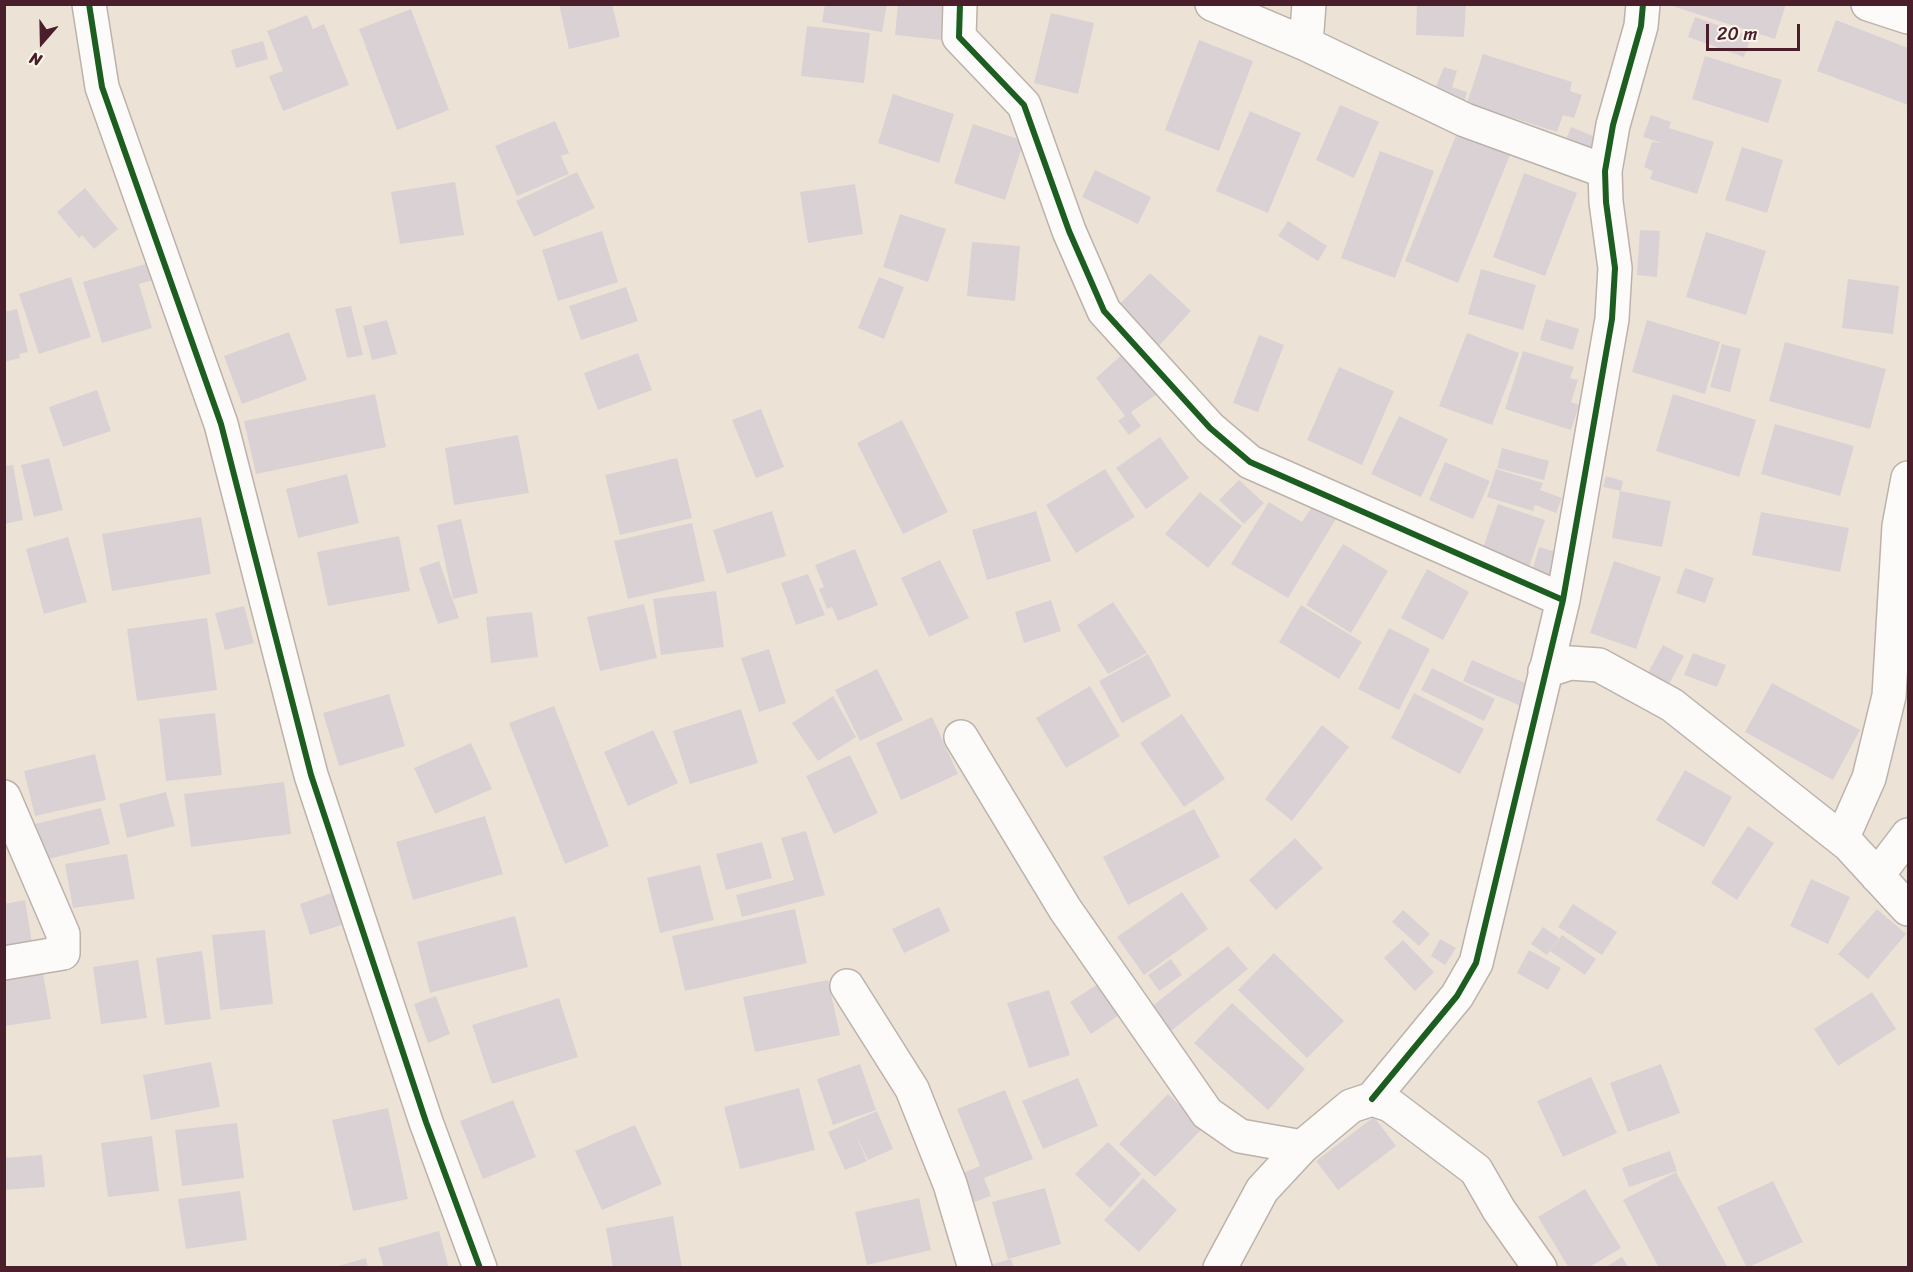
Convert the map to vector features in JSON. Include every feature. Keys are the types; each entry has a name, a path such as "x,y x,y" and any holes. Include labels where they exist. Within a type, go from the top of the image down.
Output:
{"street":[{"path":"89,4 102,87 221,424 311,775 426,1122 480,1268"},
{"path":"960,4 959,37 1024,105 1069,231 1104,311 1210,428 1250,462 1563,600"},
{"path":"1212,4 1306,44 1465,120 1605,171"},
{"path":"1306,44 1309,4"},
{"path":"1220,1268 1262,1190 1302,1148 1351,1106 1372,1099 1457,996 1476,963 1563,600 1612,319 1615,268 1606,202 1605,171 1613,125 1641,26 1643,4"},
{"path":"1868,4 1908,17"},
{"path":"1842,839 1869,778 1889,696 1899,526 1908,478"},
{"path":"1545,671 1570,663 1599,665 1672,705 1842,839 1908,909"},
{"path":"961,737 1065,909 1207,1113 1240,1136 1302,1148"},
{"path":"4,797 63,934 63,953 4,963"},
{"path":"1877,876 1908,835"},
{"path":"847,986 912,1089 950,1184 975,1268"},
{"path":"1372,1099 1390,1105 1476,1170 1499,1210 1540,1268"}],"building":[{"path":"559,4 612,4 620,37 569,49"},
{"path":"825,4 887,4 882,32 822,22"},
{"path":"898,4 945,4 942,40 895,35"},
{"path":"1417,4 1466,4 1464,37 1416,35"},
{"path":"1666,4 1786,4 1775,39"},
{"path":"411,9 449,110 397,130 359,29"},
{"path":"1051,13 1094,23 1078,94 1034,83"},
{"path":"307,15 313,29 324,24 349,85 283,111 269,76 283,71 267,31"},
{"path":"1695,17 1751,37 1744,57 1688,37"},
{"path":"1836,20 1908,48 1908,105 1817,71"},
{"path":"807,26 870,33 864,83 801,76"},
{"path":"1199,40 1253,61 1219,151 1165,130"},
{"path":"263,41 268,59 236,68 231,50"},
{"path":"1483,54 1572,82 1570,91 1582,95 1574,118 1563,115 1557,132 1467,103"},
{"path":"1705,56 1782,80 1768,123 1692,99"},
{"path":"1444,67 1457,71 1452,87 1467,92 1463,106 1432,96"},
{"path":"893,94 954,114 939,163 878,143"},
{"path":"1340,105 1379,122 1354,178 1316,160"},
{"path":"1250,111 1301,133 1268,213 1216,191"},
{"path":"1651,115 1671,122 1669,128 1714,142 1697,194 1650,179 1653,171 1644,167 1652,142 1662,143 1643,137"},
{"path":"555,121 569,153 561,156 569,174 517,196 495,146"},
{"path":"973,124 1024,141 1005,200 954,183"},
{"path":"1571,127 1598,138 1590,155 1564,144"},
{"path":"1459,128 1512,150 1458,283 1405,261"},
{"path":"1742,147 1783,160 1767,213 1725,200"},
{"path":"1380,151 1434,171 1395,278 1341,258"},
{"path":"1095,170 1151,197 1138,224 1082,197"},
{"path":"577,172 595,208 534,237 516,201"},
{"path":"1524,173 1577,193 1545,276 1493,257"},
{"path":"455,182 464,235 400,244 391,192"},
{"path":"855,184 863,234 808,243 800,192"},
{"path":"85,188 118,229 94,249 82,235 79,238 57,212"},
{"path":"900,214 946,229 928,282 883,267"},
{"path":"1288,221 1327,246 1318,261 1278,236"},
{"path":"1640,230 1660,231 1657,277 1637,275"},
{"path":"602,231 618,282 558,301 542,250"},
{"path":"1706,232 1766,251 1746,315 1686,297"},
{"path":"972,242 1020,246 1015,301 967,296"},
{"path":"149,263 154,280 139,284 152,328 102,343 83,282"},
{"path":"1481,269 1536,285 1523,330 1468,314"},
{"path":"1150,273 1191,311 1157,348 1115,309"},
{"path":"71,277 91,337 39,354 19,294"},
{"path":"879,277 904,287 884,339 858,328"},
{"path":"1848,279 1899,286 1893,334 1842,328"},
{"path":"626,287 638,321 581,340 569,306"},
{"path":"351,306 363,355 347,358 335,309"},
{"path":"17,309 28,352 19,354 20,358 4,362 4,312"},
{"path":"1546,319 1579,329 1573,350 1540,340"},
{"path":"387,320 397,354 372,360 363,326"},
{"path":"1647,320 1720,342 1705,394 1632,372"},
{"path":"289,332 307,380 242,404 224,356"},
{"path":"1467,333 1519,353 1492,425 1439,406"},
{"path":"1259,335 1284,345 1258,412 1233,403"},
{"path":"1785,342 1886,369 1870,429 1769,401"},
{"path":"1722,344 1741,349 1730,392 1710,387"},
{"path":"1126,351 1157,394 1131,412 1141,426 1129,435 1118,421 1125,416 1096,378"},
{"path":"1523,351 1574,367 1570,378 1578,380 1571,402 1579,405 1571,430 1505,409"},
{"path":"638,353 652,390 598,410 584,373"},
{"path":"1339,367 1394,391 1362,465 1307,440"},
{"path":"97,390 111,431 63,447 49,407"},
{"path":"375,394 386,447 256,474 244,421"},
{"path":"1673,394 1756,420 1739,477 1656,451"},
{"path":"761,409 784,467 756,478 732,420"},
{"path":"1399,416 1448,439 1421,497 1371,474"},
{"path":"902,420 948,512 903,534 857,443"},
{"path":"1775,424 1854,446 1840,496 1761,474"},
{"path":"518,435 529,493 454,505 445,448"},
{"path":"1160,437 1189,478 1146,509 1116,468"},
{"path":"1502,448 1549,461 1544,480 1497,468"},
{"path":"49,458 63,510 34,517 21,465"},
{"path":"677,458 692,518 620,535 605,475"},
{"path":"1445,462 1490,481 1473,519 1429,500"},
{"path":"13,465 23,520 4,524 4,466"},
{"path":"1105,469 1135,517 1076,553 1046,505"},
{"path":"1496,469 1543,483 1540,490 1562,498 1556,513 1535,505 1533,511 1487,497"},
{"path":"347,474 359,523 298,538 286,489"},
{"path":"1606,476 1623,481 1621,491 1603,487"},
{"path":"1239,480 1264,503 1244,524 1219,500"},
{"path":"1620,491 1671,501 1662,547 1612,538"},
{"path":"1200,492 1242,526 1208,568 1165,534"},
{"path":"1317,499 1339,514 1288,598 1231,564 1269,502 1302,522"},
{"path":"1498,504 1545,520 1529,567 1482,551"},
{"path":"772,511 786,556 727,574 713,530"},
{"path":"1036,511 1051,561 987,580 972,530"},
{"path":"1761,512 1849,528 1840,572 1752,555"},
{"path":"201,517 211,574 112,591 102,534"},
{"path":"461,519 478,593 453,599 437,525"},
{"path":"692,523 705,581 628,599 614,541"},
{"path":"399,536 410,591 328,606 317,552"},
{"path":"68,537 87,602 44,614 26,549"},
{"path":"1343,544 1388,571 1351,633 1306,605"},
{"path":"1539,547 1556,552 1549,577 1532,572"},
{"path":"855,549 878,605 838,621 832,607 827,609 819,589 824,587 815,565"},
{"path":"940,560 969,618 929,637 901,578"},
{"path":"439,561 459,618 438,624 419,568"},
{"path":"1614,561 1661,577 1636,649 1590,633"},
{"path":"1685,568 1714,578 1705,603 1676,593"},
{"path":"1427,569 1469,592 1443,640 1401,618"},
{"path":"808,574 825,615 796,625 781,583"},
{"path":"716,591 724,647 661,655 653,599"},
{"path":"1051,600 1061,631 1024,643 1015,612"},
{"path":"1113,602 1147,653 1108,674 1077,625"},
{"path":"644,604 657,658 600,671 587,617"},
{"path":"1301,605 1362,642 1339,679 1279,642"},
{"path":"244,606 254,643 225,650 215,613"},
{"path":"532,612 538,657 491,663 486,617"},
{"path":"207,618 217,690 137,701 127,629"},
{"path":"1389,628 1430,649 1399,710 1358,689"},
{"path":"1663,645 1684,656 1669,684 1648,673"},
{"path":"769,649 786,703 759,712 741,658"},
{"path":"1693,653 1726,665 1717,687 1684,675"},
{"path":"1148,654 1171,696 1122,723 1099,681"},
{"path":"1472,660 1532,686 1523,707 1463,681"},
{"path":"1432,668 1495,699 1484,721 1421,690"},
{"path":"877,669 903,720 860,741 835,690"},
{"path":"1772,683 1860,730 1833,780 1745,732"},
{"path":"1090,686 1120,736 1066,768 1036,718"},
{"path":"1414,693 1484,729 1460,774 1391,738"},
{"path":"389,694 405,746 339,766 323,713"},
{"path":"833,696 856,737 818,761 792,723"},
{"path":"554,706 609,846 565,864 509,723"},
{"path":"741,709 758,763 690,784 673,731"},
{"path":"215,713 222,775 166,781 159,719"},
{"path":"1182,714 1225,779 1184,807 1140,743"},
{"path":"932,717 958,774 901,800 876,743"},
{"path":"1322,725 1349,747 1292,821 1265,799"},
{"path":"653,730 678,783 628,806 604,752"},
{"path":"471,743 492,789 435,814 414,768"},
{"path":"95,754 106,800 35,816 24,771"},
{"path":"850,755 878,813 834,834 806,776"},
{"path":"1685,770 1732,797 1704,847 1656,820"},
{"path":"284,782 291,834 191,847 184,794"},
{"path":"166,792 175,826 127,838 119,804"},
{"path":"101,808 110,844 40,861 31,825"},
{"path":"1194,809 1220,857 1128,905 1103,857"},
{"path":"485,816 503,874 413,900 396,842"},
{"path":"1748,826 1774,843 1737,900 1711,883"},
{"path":"806,831 825,895 742,917 736,895 794,880 781,838"},
{"path":"1295,838 1323,868 1276,910 1249,880"},
{"path":"762,842 772,878 726,890 716,854"},
{"path":"127,854 135,899 73,908 65,864"},
{"path":"700,865 714,920 660,933 647,878"},
{"path":"1811,879 1850,897 1828,944 1790,926"},
{"path":"337,891 348,923 310,935 300,904"},
{"path":"1182,892 1208,929 1144,975 1117,937"},
{"path":"25,900 33,949 4,953 4,904"},
{"path":"1573,904 1617,932 1602,955 1558,927"},
{"path":"939,907 950,931 904,953 892,929"},
{"path":"795,909 807,963 685,991 672,936"},
{"path":"1877,909 1906,934 1868,979 1838,954"},
{"path":"1403,910 1430,934 1419,946 1392,922"},
{"path":"515,916 528,967 430,993 417,942"},
{"path":"1543,927 1559,938 1547,955 1531,944"},
{"path":"265,930 273,1004 220,1010 212,935"},
{"path":"1562,935 1596,959 1585,975 1550,951"},
{"path":"1440,939 1456,948 1445,965 1431,956"},
{"path":"1403,940 1434,972 1415,991 1384,958"},
{"path":"1228,946 1248,969 1165,1036 1145,1012"},
{"path":"1529,950 1561,968 1548,990 1517,973"},
{"path":"202,951 211,1019 165,1025 156,958"},
{"path":"1274,953 1344,1021 1307,1058 1238,990"},
{"path":"1171,959 1182,975 1159,991 1148,975"},
{"path":"138,960 147,1018 101,1024 93,967"},
{"path":"42,967 51,1019 4,1026 4,972"},
{"path":"828,980 840,1035 755,1052 743,997"},
{"path":"1101,982 1122,1013 1091,1034 1070,1002"},
{"path":"1049,990 1070,1055 1029,1068 1007,1003"},
{"path":"1872,992 1896,1029 1838,1066 1814,1029"},
{"path":"436,996 450,1034 428,1043 414,1004"},
{"path":"559,998 578,1057 492,1084 472,1025"},
{"path":"1232,1003 1305,1069 1268,1110 1194,1043"},
{"path":"211,1062 220,1107 151,1120 143,1075"},
{"path":"860,1064 876,1110 833,1125 817,1079"},
{"path":"1661,1064 1680,1113 1628,1132 1610,1083"},
{"path":"1591,1077 1617,1133 1563,1157 1537,1101"},
{"path":"1078,1078 1098,1126 1043,1149 1022,1101"},
{"path":"799,1088 815,1150 740,1169 724,1107"},
{"path":"1005,1090 1033,1159 984,1178 991,1196 969,1204 958,1175 980,1166 957,1109"},
{"path":"1168,1094 1203,1128 1155,1177 1119,1144"},
{"path":"513,1100 536,1157 483,1179 460,1121"},
{"path":"388,1108 408,1199 353,1211 332,1120"},
{"path":"877,1111 893,1149 868,1160 855,1133 867,1161 845,1170 828,1132"},
{"path":"1374,1117 1396,1146 1338,1190 1316,1161"},
{"path":"237,1123 244,1178 182,1186 175,1130"},
{"path":"635,1125 662,1184 602,1210 575,1151"},
{"path":"152,1136 159,1191 108,1197 101,1143"},
{"path":"1108,1142 1141,1174 1110,1208 1075,1174"},
{"path":"1670,1151 1677,1171 1629,1187 1622,1168"},
{"path":"42,1155 45,1187 4,1190 4,1158"},
{"path":"1676,1172 1728,1268 1659,1268 1623,1200"},
{"path":"1143,1178 1177,1210 1139,1252 1104,1220"},
{"path":"1773,1181 1803,1242 1747,1268 1717,1207"},
{"path":"1045,1188 1061,1244 1008,1259 992,1202"},
{"path":"1585,1189 1621,1248 1588,1268 1569,1268 1538,1217"},
{"path":"240,1191 247,1240 186,1249 178,1199"},
{"path":"919,1198 931,1250 867,1265 855,1212"},
{"path":"673,1216 682,1268 613,1268 606,1228"},
{"path":"439,1231 449,1268 384,1268 378,1248"},
{"path":"1622,1257 1629,1268 1604,1268"},
{"path":"366,1258 368,1268 335,1268 335,1267"},
{"path":"1011,1259 1014,1268 983,1268 983,1267"}],"cycle path":[{"path":"89,4 102,87 221,424 311,775 426,1122 480,1268"},
{"path":"960,4 959,37 1024,105 1069,231 1104,311 1210,428 1250,462 1563,600"},
{"path":"1372,1099 1457,996 1476,963 1563,600 1612,319 1615,268 1606,202 1605,171 1613,125 1641,26 1643,4"}]}
